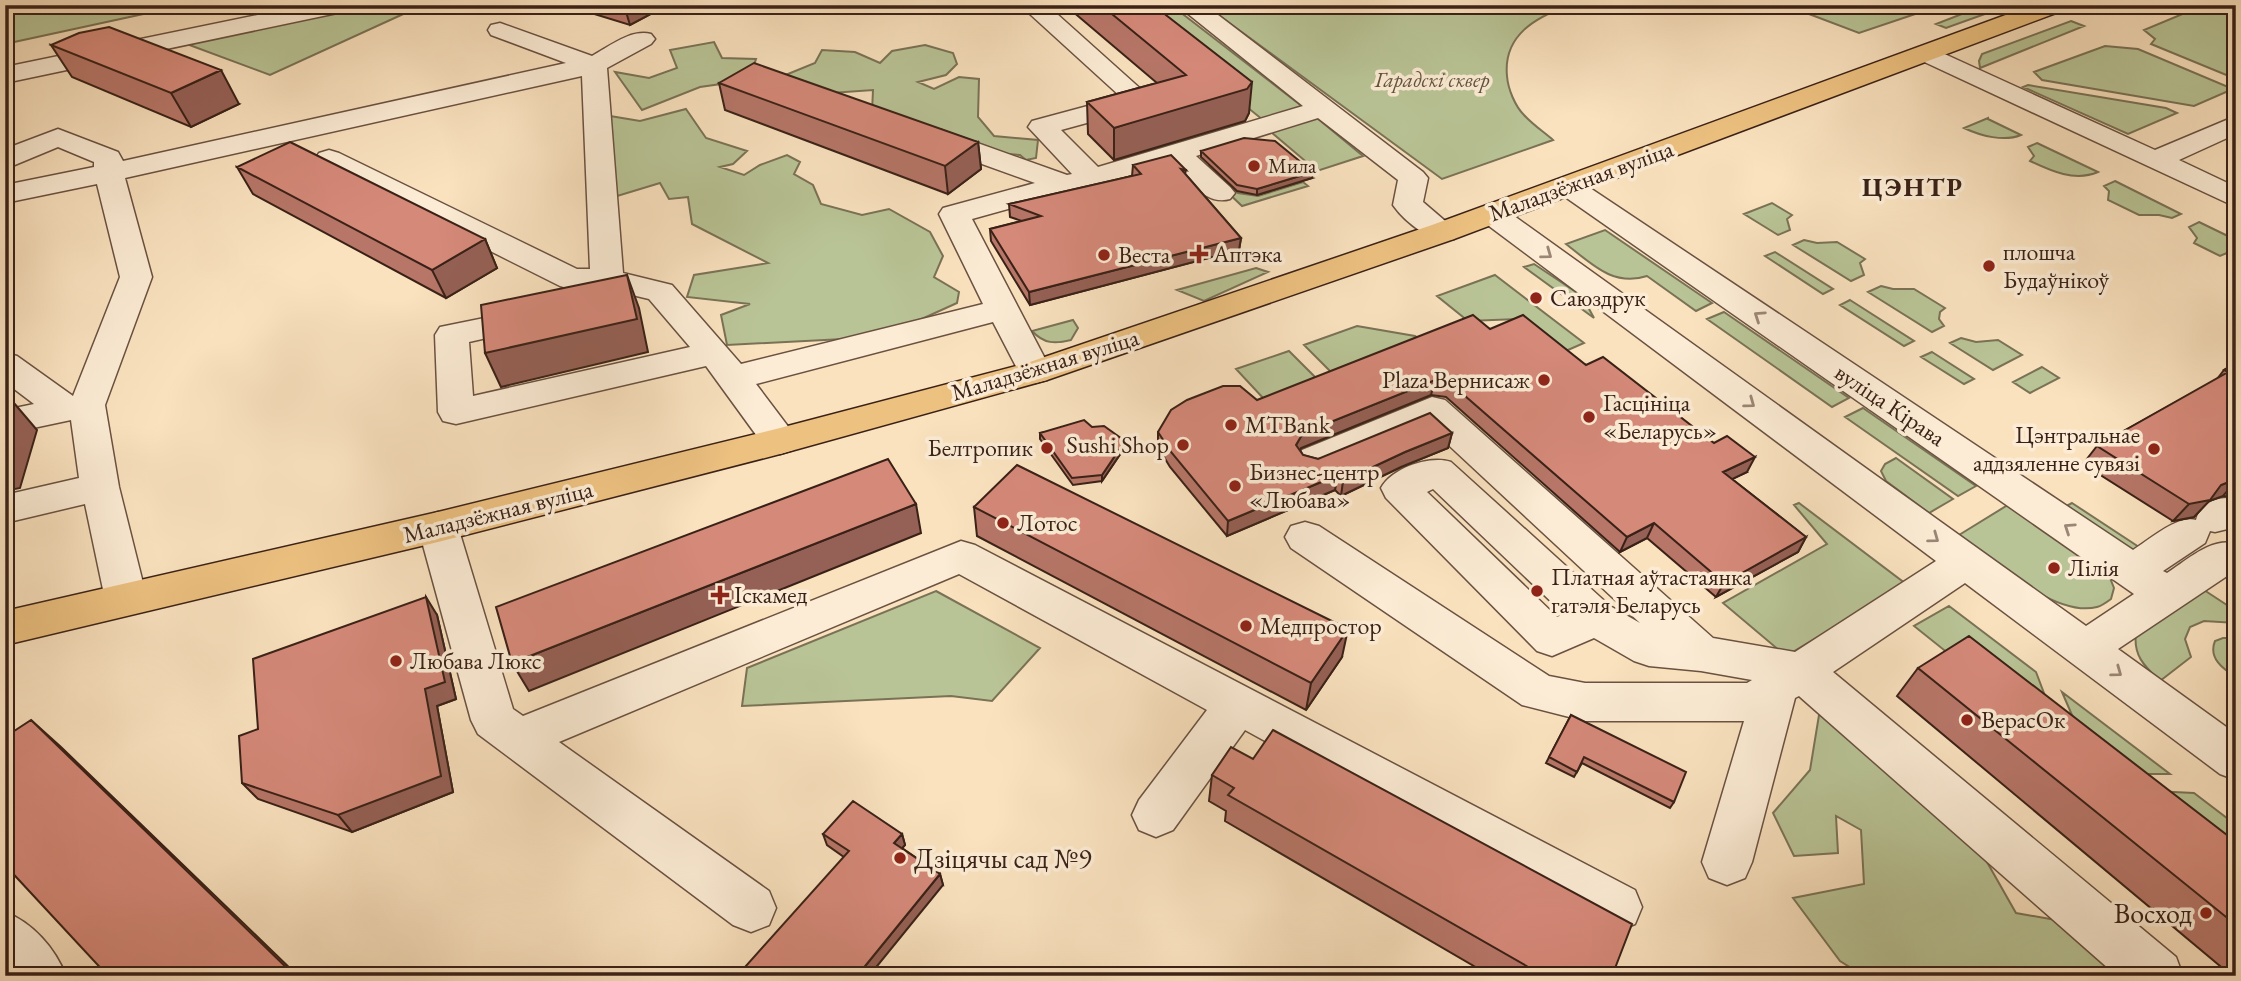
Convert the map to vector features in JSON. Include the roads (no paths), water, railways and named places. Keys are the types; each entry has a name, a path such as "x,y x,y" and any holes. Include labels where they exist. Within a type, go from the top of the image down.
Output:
{"main road":[{"name":"Маладзёжная вуліца","path":"5,628 438,527 780,441 1035,372 1443,232 2056,5"}],"street":[{"path":"5,75 342,5"},
{"path":"1032,5 1140,100 1042,127 1080,181"},
{"path":"1189,5 1413,178 1408,205 1443,232"},
{"path":"500,30 594,65"},
{"path":"5,194 594,65 642,39"},
{"path":"1927,54 2236,198"},
{"path":"594,65 607,279"},
{"path":"1035,372 954,214 1080,181 1310,112"},
{"path":"2156,160 2236,124"},
{"path":"912,130 1080,181"},
{"path":"5,160 58,136 108,158 109,173 136,276 76,407 100,487 127,599"},
{"path":"1176,153 1220,193"},
{"path":"329,159 571,279 607,279 660,292 723,365 780,441"},
{"name":"вуліца Кірава","path":"1568,186 2166,594"},
{"path":"1492,214 2236,760"},
{"path":"660,292 452,335 456,412 723,365 1003,309"},
{"path":"5,364 76,407"},
{"path":"5,422 76,407"},
{"path":"1315,459 1432,409 1701,653"},
{"path":"1595,618 1552,639 1401,488 1438,471 1595,618 1649,649 1701,653 1788,680 2157,976"},
{"path":"5,509 100,487"},
{"path":"438,527 494,720 751,908"},
{"path":"2132,571 2217,530"},
{"path":"2085,649 2166,594 2217,530"},
{"path":"1305,537 1538,692 1585,702 1754,702 1966,562"},
{"path":"518,738 961,556 1617,907"},
{"path":"1727,862 1788,680"},
{"path":"1156,815 1237,705"},
{"path":"5,937 40,976"}],"place":[{"name":"Мила","path":"1254,166"},
{"name":"Аптэка","path":"1199,254"},
{"name":"Веста","path":"1104,255"},
{"name":"плошча Будаўнікоў","path":"1989,266"},
{"name":"Саюздрук","path":"1536,298"},
{"name":"Plaza Вернисаж","path":"1544,380"},
{"name":"Гасцініца «Беларусь»","path":"1589,417"},
{"name":"MTBank","path":"1231,425"},
{"name":"Sushi Shop","path":"1183,445"},
{"name":"Белтропик","path":"1047,448"},
{"name":"Цэнтральнае аддзяленне сувязі","path":"2154,449"},
{"name":"Бизнес-центр «Любава»","path":"1235,486"},
{"name":"Лотос","path":"1003,523"},
{"name":"Лілія","path":"2054,568"},
{"name":"Платная аўтастаянка гатэля Беларусь","path":"1537,591"},
{"name":"Іскамед","path":"720,595"},
{"name":"Медпростор","path":"1246,626"},
{"name":"Любава Люкс","path":"396,661"},
{"name":"ВерасОк","path":"1967,720"},
{"name":"Дзіцячы сад №9","path":"900,858"},
{"name":"Восход","path":"2206,913"}],"district":[{"name":"ЦЭНТР","path":"1913,187"}],"park label":[{"name":"Гарадскі сквер","path":"1432,80"}]}
